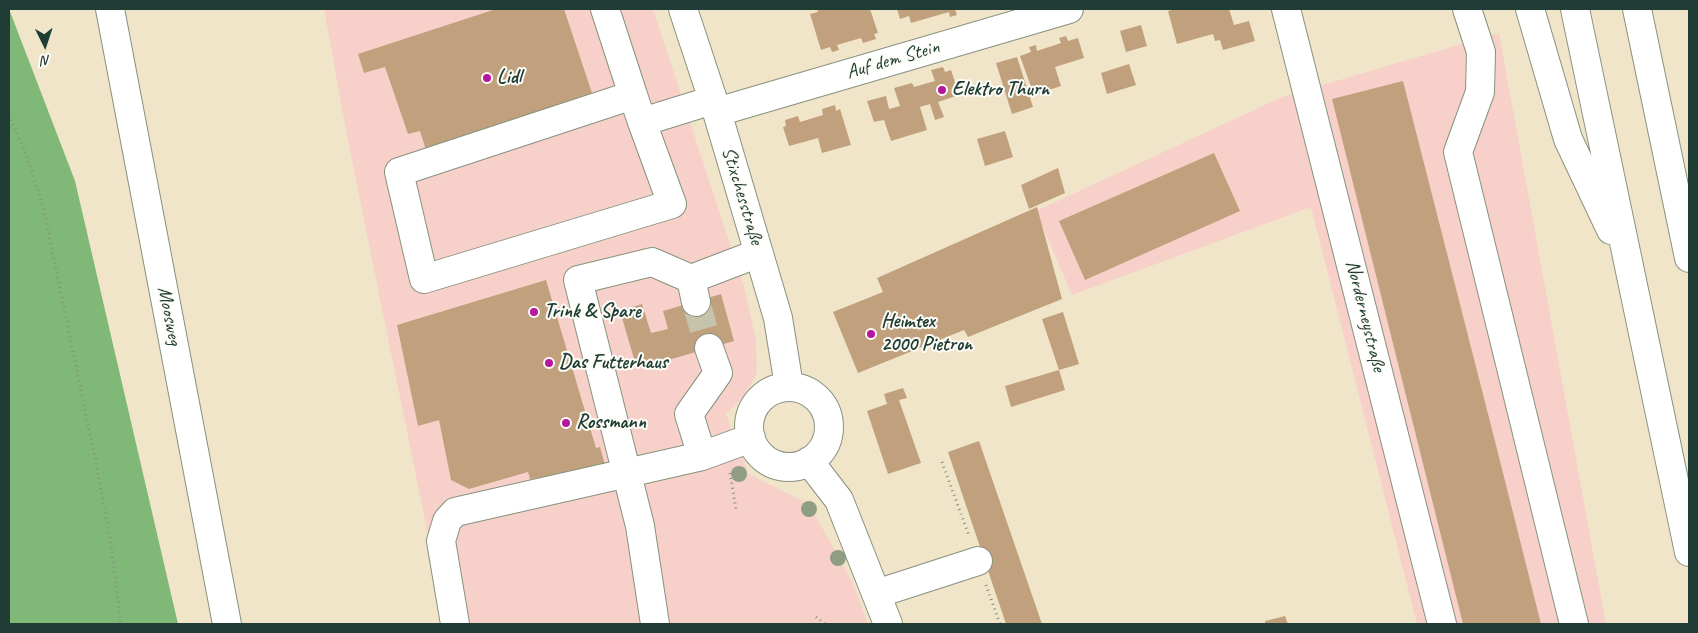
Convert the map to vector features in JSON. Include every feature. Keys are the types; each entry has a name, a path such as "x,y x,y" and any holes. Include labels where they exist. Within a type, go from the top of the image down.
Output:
{"main road":[{"name":"Moosweg","path":"110,9 227,624"},
{"path":"605,9 642,122 672,204 424,279 399,172 633,95"},
{"name":"Stixchesstraße","path":"683,9 715,106 778,318 789,386"},
{"name":"Auf dem Stein","path":"642,122 715,106 1068,9"},
{"name":"Norderneystraße","path":"1286,9 1442,624"},
{"path":"1467,9 1481,52 1480,92 1458,152 1574,624"},
{"path":"1530,9 1568,139 1631,273"},
{"path":"1575,9 1689,552"},
{"path":"1637,9 1689,258"},
{"path":"655,624 640,526 578,280 652,262 693,290 759,253"},
{"path":"709,348 718,373 689,414 712,452"},
{"path":"789,386 802,388 822,404 828,416 829,429 826,442 820,453 810,461 786,467 774,464 760,454 751,438 749,426 751,414 757,403 766,394 789,386"},
{"path":"455,624 440,541 447,521 455,512 628,474 712,452 751,438"},
{"path":"810,461 839,500 888,624"},
{"path":"876,594 978,561"}],"path":[{"path":"9,116 25,152 43,206 97,468 111,544 121,624"},
{"path":"712,452 728,464 736,509"},
{"path":"816,617 825,624"}],"shaded area":[{"path":"324,9 653,9 744,287 756,341 757,373 744,396 726,414 749,474 809,504 853,583 868,624 446,624 347,136"},
{"path":"1499,33 1606,624 1417,624 1311,207 1072,295 1036,211 1282,97"}],"green space":[{"path":"9,9 75,181 178,624 9,624"}],"building":[{"name":"Lidl","path":"496,9 564,9 592,93 426,150 420,131 408,134 385,67 364,73 358,54"},
{"path":"817,9 870,9 878,33 874,34 876,39 863,43 861,38 837,45 839,50 832,52 830,47 821,50 810,14 818,12"},
{"path":"897,9 955,9 957,15 950,17 949,12 911,23 909,16 900,19"},
{"path":"1175,9 1229,9 1234,25 1249,21 1255,41 1223,50 1220,40 1215,41 1213,34 1177,44 1168,11"},
{"path":"1141,25 1147,46 1126,52 1120,31"},
{"path":"1066,36 1068,41 1078,38 1084,58 1055,67 1061,86 1034,95 1020,56 1031,52 1029,47 1036,45 1037,51 1061,43 1059,38"},
{"path":"1017,57 1033,107 1012,114 996,63"},
{"path":"1129,64 1136,85 1107,94 1101,73"},
{"path":"943,67 945,72 951,70 959,95 938,102 944,117 935,120 930,104 920,107 927,130 891,141 884,120 874,122 867,101 886,96 889,109 900,106 894,88 912,83 914,87 935,81 931,70"},
{"path":"1403,81 1541,624 1463,624 1332,99"},
{"path":"835,105 836,111 840,109 851,145 822,153 818,138 789,146 783,127 786,126 785,120 798,116 800,122 823,115 822,109"},
{"path":"1005,131 1013,157 985,166 977,139"},
{"path":"1214,153 1240,211 1085,280 1059,221"},
{"path":"1058,168 1065,193 1029,209 1021,185"},
{"path":"1037,207 1062,299 968,337 964,330 858,373 833,312 883,292 877,278"},
{"path":"546,280 596,448 600,447 605,465 587,470 530,479 528,472 469,489 451,480 439,420 418,426 397,325"},
{"path":"721,294 734,341 637,369 620,311 642,304 651,333 668,329 663,311"},
{"path":"1063,312 1079,364 1059,370 1042,319"},
{"path":"1059,370 1065,390 1011,407 1005,386"},
{"path":"903,388 907,398 899,400 921,463 888,474 867,411 887,404 884,394"},
{"path":"979,441 1042,624 1006,624 948,452"},
{"path":"1285,616 1288,624 1265,624 1265,621"}],"tunnel":[{"path":"696,302 709,348"}],"place":[{"name":"Lidl","path":"487,78"},
{"name":"Elektro Thurn","path":"942,90"},
{"name":"Trink & Spare","path":"534,312"},
{"name":"Heimtex 2000 Pietron","path":"871,334"},
{"name":"Das Futterhaus","path":"549,363"},
{"name":"Rossmann","path":"566,423"}]}
